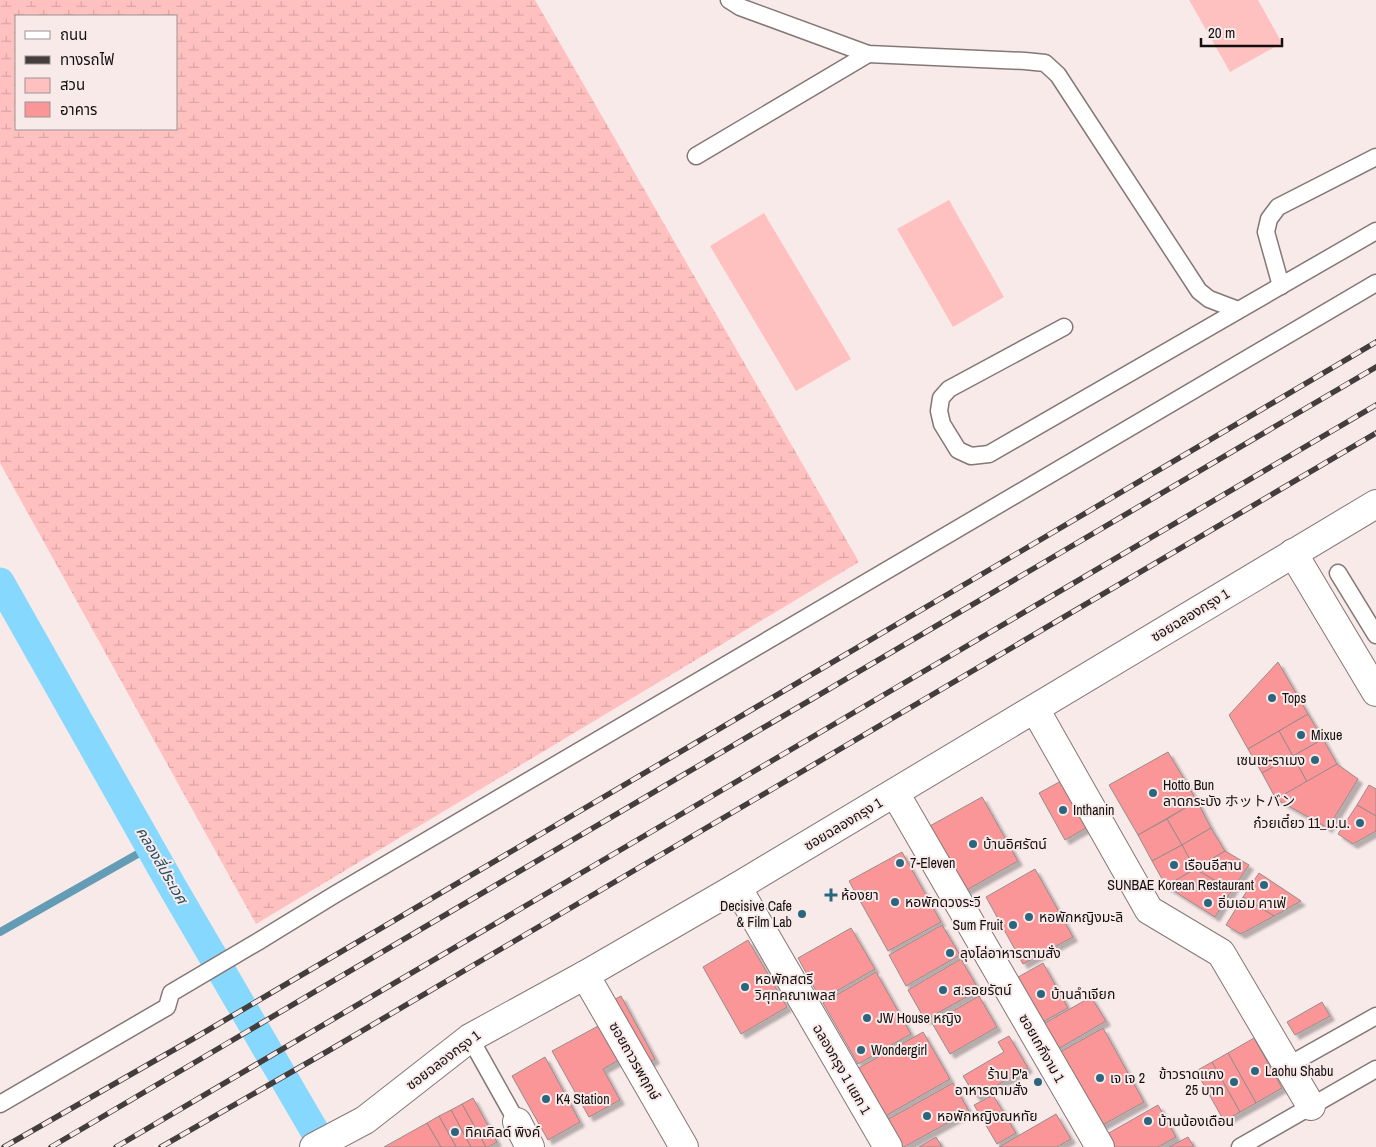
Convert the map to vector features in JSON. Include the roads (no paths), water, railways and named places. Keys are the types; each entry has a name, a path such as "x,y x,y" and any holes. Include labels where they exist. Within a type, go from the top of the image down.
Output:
{"street":[{"name":"ซอยฉลองกรุง 1","path":"314,1147 365,1120 470,1038 585,975 737,887 1376,504"},
{"path":"1293,553 1376,692"},
{"path":"1035,708 1149,910 1221,953 1311,1106"},
{"name":"ซอยเกกีงาม 1","path":"895,793 1100,1147"},
{"name":"ฉลองกรุง 1 แยก 1","path":"737,887 888,1147"},
{"name":"ซอยถาวรพฤกษ์","path":"585,975 684,1147"}],"lane":[{"path":"729,0 740,8 868,54 1045,63 1058,75 1199,291 1209,299 1238,310"},
{"path":"696,156 868,54"},
{"path":"1281,286 1266,232 1269,219 1278,207 1376,157"},
{"path":"1064,327 949,389 940,398 939,411 942,424 958,450 971,456 989,454 1376,231"},
{"path":"0,1104 168,1007 171,993 342,890 1376,283"},
{"path":"1338,573 1376,635"},
{"path":"1288,1066 1376,1016"},
{"path":"470,1038 524,1140"},
{"path":"1240,1147 1376,1069"}],"waterway":[{"name":"คลองสี่ประเวศ","path":"0,582 173,888 324,1147"},
{"path":"0,932 150,847"}],"railway":[{"path":"4,1147 198,1036 1376,342"},
{"path":"51,1147 1376,367"},
{"path":"116,1147 1376,405"},
{"path":"161,1147 328,1051 1376,433"}],"place":[{"name":"Tops","path":"1272,698"},
{"name":"Mixue","path":"1301,735"},
{"name":"เซนเซ-ราเมง","path":"1315,760"},
{"name":"Hotto Bun ลาดกระบัง ホットバン","path":"1153,793"},
{"name":"Inthanin","path":"1063,810"},
{"name":"ก๋วยเตี๋ยว 11_ม.น.","path":"1360,823"},
{"name":"บ้านอิศรัตน์","path":"973,844"},
{"name":"7-Eleven","path":"900,863"},
{"name":"เรือนอีสาน","path":"1174,865"},
{"name":"SUNBAE Korean Restaurant","path":"1264,885"},
{"name":"ห้องยา","path":"831,895"},
{"name":"หอพักดวงระวี","path":"895,902"},
{"name":"อิ่มเอม คาเฟ่","path":"1208,903"},
{"name":"Decisive Cafe & Film Lab","path":"802,914"},
{"name":"หอพักหญิงมะลิ","path":"1029,917"},
{"name":"Sum Fruit","path":"1013,925"},
{"name":"ลุงโล่อาหารตามสั่ง","path":"950,953"},
{"name":"หอพักสตรี วิศุทคณาเพลส","path":"745,987"},
{"name":"ส.รอยรัตน์","path":"943,990"},
{"name":"บ้านลำเจียก","path":"1041,994"},
{"name":"JW House หญิง","path":"867,1018"},
{"name":"Wondergirl","path":"861,1050"},
{"name":"Laohu Shabu","path":"1255,1071"},
{"name":"เจ เจ 2","path":"1100,1078"},
{"name":"ร้าน P'a อาหารตามสั่ง","path":"1038,1082"},
{"name":"ข้าวราดแกง 25 บาท","path":"1234,1082"},
{"name":"K4 Station","path":"546,1099"},
{"name":"หอพักหญิงณหทัย","path":"927,1116"},
{"name":"บ้านน้องเดือน","path":"1148,1121"},
{"name":"ทิคเคิลด์ พิงค์","path":"455,1132"}]}
